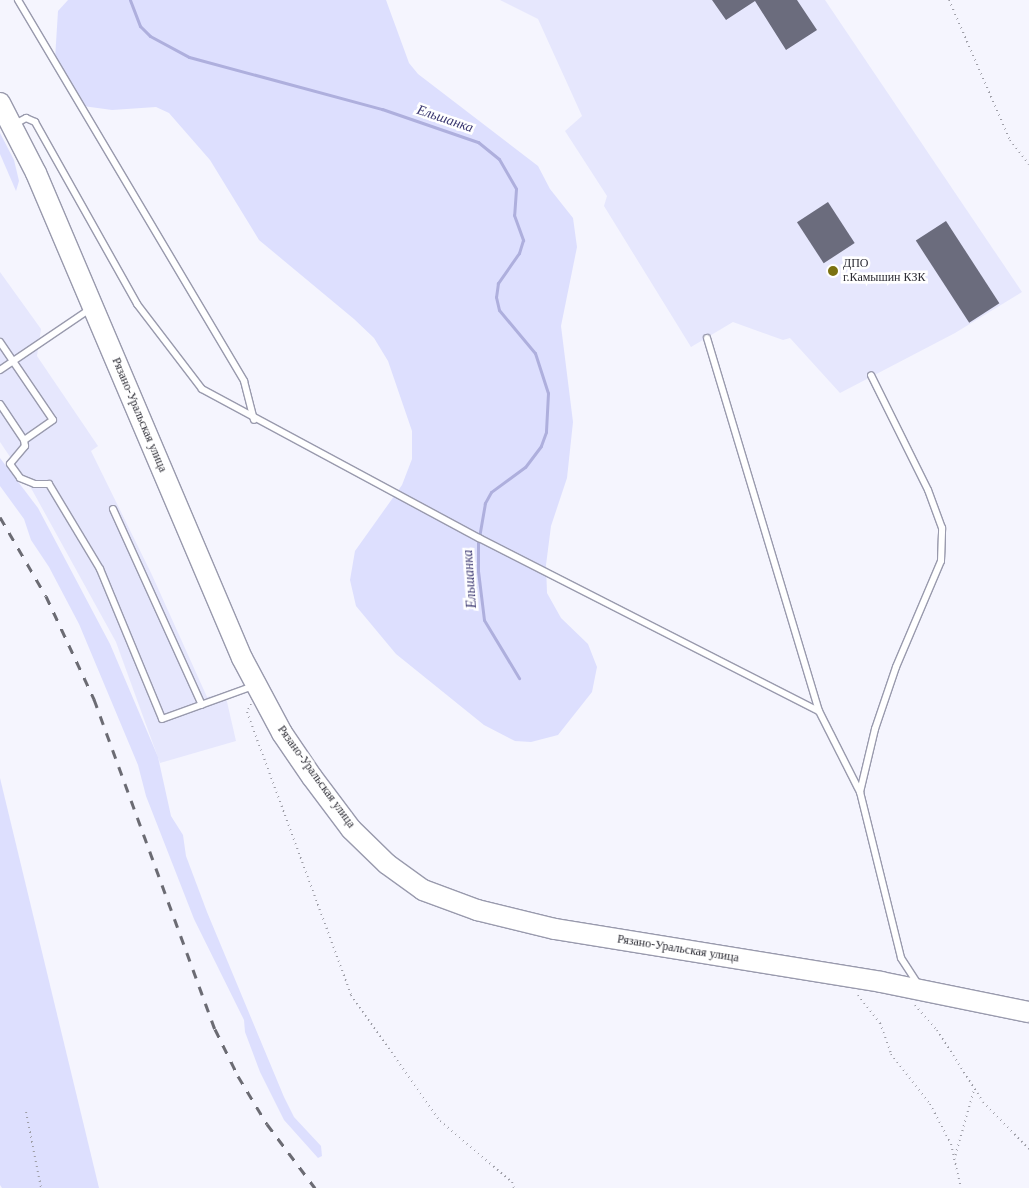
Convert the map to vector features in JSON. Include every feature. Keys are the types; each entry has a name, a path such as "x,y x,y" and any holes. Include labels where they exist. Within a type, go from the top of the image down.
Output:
{"main road":[{"name":"Рязано-Уральская улица","path":"0,103 36,173 257,687 282,733 351,828 387,864 423,890 477,910 555,929 844,976 1029,1012"}],"lane":[{"path":"18,0 244,381 254,420"},
{"path":"12,126 26,118 35,122 137,304 202,389 254,420 819,711"},
{"path":"0,370 93,307"},
{"path":"707,338 819,711 860,792 901,958 922,991"},
{"path":"0,342 53,420 24,440"},
{"path":"860,792 875,729 896,666 941,561 942,528 928,490 872,375"},
{"path":"0,404 24,440 25,446 10,464 20,478 35,484 49,484 100,569 162,718 257,687"},
{"path":"112,509 202,705"}],"path":[{"path":"949,0 1010,140 1029,164"},
{"path":"257,687 247,712 351,995 440,1121 512,1182 514,1188"},
{"path":"844,976 880,1023 891,1054 930,1104 951,1144 962,1188"},
{"path":"898,986 937,1030 974,1090 1029,1149"},
{"path":"954,1161 974,1090"},
{"path":"26,1112 41,1188"}],"shaded area":[{"path":"68,0 386,0 409,63 418,74 538,166 550,189 573,218 577,247 561,326 573,422 567,478 551,526 546,565 547,593 561,618 588,644 597,667 592,692 558,735 531,742 515,741 484,725 396,654 356,606 350,580 355,551 402,485 412,459 412,431 388,361 374,338 354,319 259,240 210,160 169,113 156,107 112,110 83,106 69,93 55,59 58,11"},
{"path":"500,0 825,0 1022,292 955,333 840,393 790,338 783,340 733,322 691,347 604,206 607,196 565,131 582,116 538,19"},
{"path":"0,133 14,160 19,181 16,191 0,154"},
{"path":"0,272 41,329 37,356 98,446 91,451 152,575 207,697 225,693 236,741 160,763 116,642 31,488 0,442"},
{"path":"0,458 38,508 110,644 158,757 171,816 183,835 186,856 207,912 284,1097 294,1117 321,1146 322,1156 318,1158 284,1120 260,1072 245,1032 244,1020 194,919 146,796 138,765 79,624 49,567 31,540 24,519 0,486"},
{"path":"0,778 99,1188 2,1188 0,1185"}],"building":[{"path":"712,0 797,0 817,30 786,50 755,1 726,20"},
{"path":"828,202 855,243 824,263 797,222"},
{"path":"946,221 999,303 969,323 916,241"}],"waterway":[{"name":"Ельшанка","path":"130,0 140,26 150,36 189,57 382,109 478,142 499,159 516,189 514,215 523,240 519,253 498,283 496,297 499,310 535,353 548,393 546,432 541,446 525,467 491,492 485,503 478,543 478,571 484,620 519,678"}],"railway":[{"path":"0,517 46,596 94,699 215,1029 238,1076 267,1124 315,1188"}],"place":[{"name":"ДПО г.Камышин КЗК","path":"833,271"}]}
